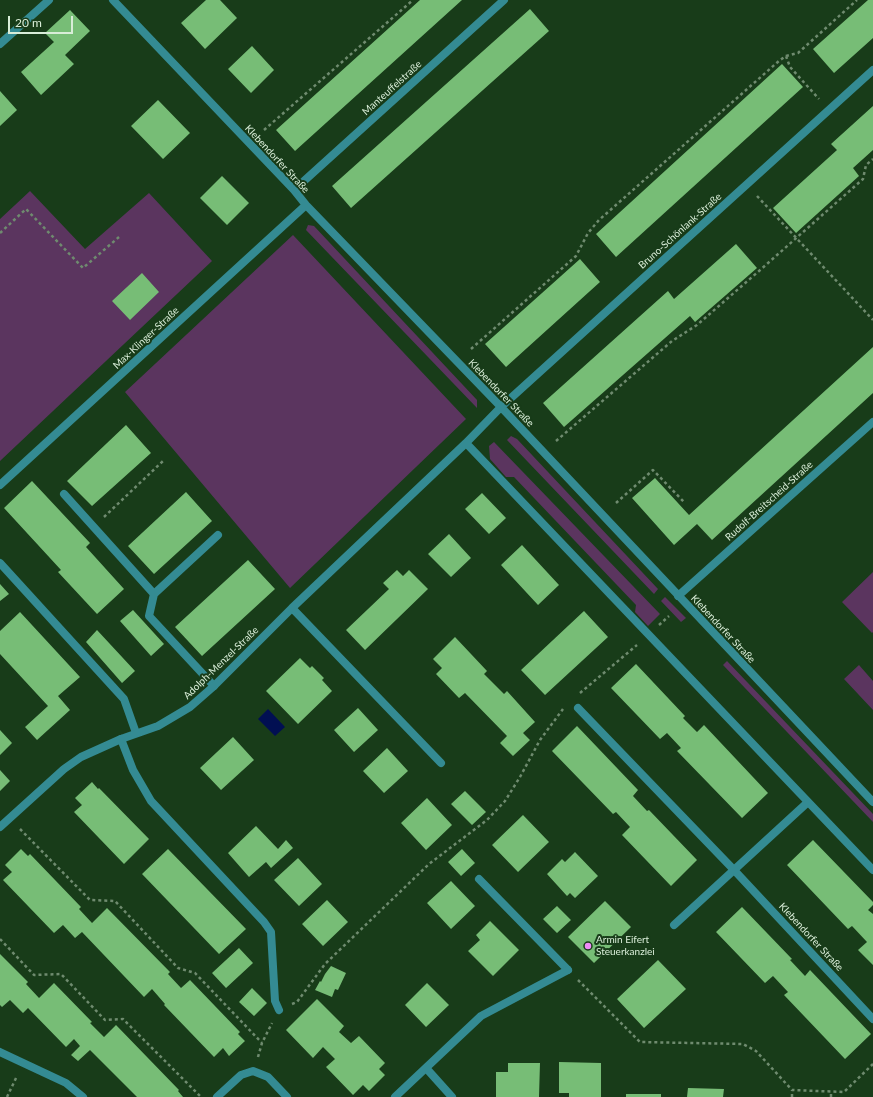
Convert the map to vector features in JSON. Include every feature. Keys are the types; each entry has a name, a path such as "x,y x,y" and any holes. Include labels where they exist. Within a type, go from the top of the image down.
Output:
{"street":[{"path":"0,44 48,0"},
{"name":"Klebendorfer Straße","path":"113,0 873,802"},
{"name":"Manteuffelstraße","path":"294,190 504,0"},
{"name":"Bruno-Schönlank-Straße","path":"500,407 873,70"},
{"name":"Max-Klinger-Straße","path":"0,485 306,205"},
{"name":"Adolph-Menzel-Straße","path":"0,827 64,769 80,757 136,733 158,726 190,707 214,686 292,608 466,443 500,407"},
{"name":"Rudolf-Breitscheid-Straße","path":"678,596 873,423"},
{"path":"466,443 873,870"},
{"path":"64,494 154,594"},
{"path":"214,686 149,616 154,594 218,535"},
{"path":"0,563 124,699 136,733"},
{"path":"292,608 441,763"},
{"name":"Klebendorfer Straße","path":"578,708 734,870 873,1019"},
{"path":"121,739 133,770 151,801 264,922 271,932 275,1001 279,1010"},
{"path":"674,925 808,802"},
{"path":"395,1097 481,1016 568,970 479,879"},
{"path":"0,1052 66,1083 83,1097"},
{"path":"426,1068 452,1097"},
{"path":"217,1097 240,1075 253,1071 268,1077 287,1097"}],"path":[{"path":"264,130 413,0"},
{"path":"471,349 576,256 588,233 599,220 780,60 786,56 798,53 856,0"},
{"path":"786,56 790,67 822,103"},
{"path":"556,441 672,341 697,325 863,179 866,165 873,159"},
{"path":"754,192 873,320"},
{"path":"0,233 26,209 83,268 119,237"},
{"path":"94,527 163,461"},
{"path":"616,503 653,470 684,502"},
{"path":"577,696 649,635 669,616"},
{"path":"253,1071 262,1043 279,1010 296,1002 325,964 429,864 487,820 505,801 520,778 540,740 567,705"},
{"path":"9,818 90,900 115,901 178,968 195,973 262,1043"},
{"path":"0,939 34,975 61,974 105,1020 123,1019 200,1097"},
{"path":"568,970 640,1042 743,1044 756,1051 792,1090 792,1097"},
{"path":"7,1097 23,1063"},
{"path":"792,1090 844,1092 873,1064"},
{"path":"831,1092 831,1097"}],"shaded area":[{"path":"30,191 85,249 149,193 212,261 0,461 0,219"},
{"path":"308,225 314,226 477,400 477,408 306,230"},
{"path":"293,235 466,419 290,588 125,392"},
{"path":"511,436 517,439 658,589 654,594 507,440"},
{"path":"494,442 660,614 648,626 635,612 636,605 514,477 506,477 490,459 489,446"},
{"path":"873,572 873,632 872,633 842,602"},
{"path":"665,597 686,618 681,622 661,601"},
{"path":"727,661 873,814 873,822 723,665"},
{"path":"859,665 873,681 873,710 844,679"},
{"path":"268,709 285,727 275,736 258,719"}],"building":[{"path":"206,0 220,0 237,18 205,49 181,23"},
{"path":"420,0 462,0 295,151 276,130"},
{"path":"868,0 873,0 873,38 834,73 813,49"},
{"path":"530,9 549,31 351,208 332,186"},
{"path":"70,10 90,31 65,55 74,64 41,95 21,72 54,42 45,33"},
{"path":"252,46 274,70 251,93 228,69"},
{"path":"782,64 803,87 616,257 596,234"},
{"path":"0,91 17,110 0,126"},
{"path":"158,100 190,133 163,159 131,126"},
{"path":"873,106 873,150 853,168 859,176 796,233 773,208 837,150 831,144"},
{"path":"222,176 249,203 227,225 200,198"},
{"path":"736,244 757,268 695,322 690,316 564,427 543,403 668,291 674,299"},
{"path":"580,259 600,282 506,367 485,344"},
{"path":"142,273 159,292 130,320 112,301"},
{"path":"873,347 873,393 712,540 697,524 674,545 632,498 655,478 689,515"},
{"path":"126,425 151,453 92,506 67,481"},
{"path":"32,481 90,543 86,547 124,589 97,614 58,572 61,570 4,508"},
{"path":"186,492 212,521 154,574 128,546"},
{"path":"482,493 506,518 489,534 465,509"},
{"path":"449,534 471,558 451,577 428,554"},
{"path":"522,545 559,585 538,605 501,565"},
{"path":"248,560 275,589 202,656 175,627"},
{"path":"397,570 403,576 409,570 428,589 365,650 346,630 389,589 383,583"},
{"path":"0,584 9,594 0,601"},
{"path":"133,610 164,644 151,656 120,621"},
{"path":"584,611 608,637 545,695 521,670"},
{"path":"20,612 80,677 58,696 70,710 37,740 25,727 48,706 0,654 0,631"},
{"path":"97,630 135,671 122,683 86,642"},
{"path":"455,637 487,671 484,674 504,694 507,691 535,722 523,733 530,740 513,756 500,743 507,736 465,693 459,698 436,674 442,668 433,659"},
{"path":"300,658 310,668 312,666 324,678 322,680 332,691 298,724 266,691"},
{"path":"636,664 685,716 683,718 697,732 704,725 768,793 742,818 677,751 681,748 667,733 660,739 611,688"},
{"path":"358,708 378,730 354,752 334,730"},
{"path":"577,726 638,790 633,796 647,811 649,810 697,860 671,886 622,835 630,827 616,812 613,814 552,751"},
{"path":"0,730 12,743 0,755"},
{"path":"233,737 254,760 221,790 200,768"},
{"path":"387,748 408,771 384,793 363,771"},
{"path":"0,770 10,781 0,791"},
{"path":"92,782 149,839 124,864 74,812 82,805 75,798"},
{"path":"465,791 486,812 472,825 451,804"},
{"path":"427,798 452,825 426,850 401,823"},
{"path":"523,815 549,842 518,872 492,845"},
{"path":"256,826 278,849 286,840 293,848 271,868 266,862 249,877 228,853"},
{"path":"813,840 873,902 873,905 868,910 873,914 873,965 858,950 867,942 852,926 848,929 787,865"},
{"path":"21,849 28,856 30,854 81,907 79,909 92,923 107,908 170,972 168,974 181,988 190,980 240,1032 238,1034 245,1041 229,1056 223,1048 214,1057 164,1005 165,1004 152,989 144,997 82,932 75,938 63,925 54,933 3,880 12,872 5,865"},
{"path":"168,849 246,929 219,954 142,874"},
{"path":"462,849 475,863 461,876 448,862"},
{"path":"575,852 598,876 575,898 570,893 567,896 547,874 562,859 565,862"},
{"path":"298,858 322,884 299,906 274,880"},
{"path":"451,881 475,906 451,929 427,903"},
{"path":"327,900 348,922 323,946 302,924"},
{"path":"605,901 631,927 594,963 568,937"},
{"path":"557,906 571,920 557,933 543,919"},
{"path":"742,907 792,959 790,960 805,976 810,970 871,1034 845,1059 784,995 788,992 773,976 765,983 716,932"},
{"path":"490,921 519,950 493,976 468,951 480,940 476,935"},
{"path":"239,948 253,963 226,988 212,973"},
{"path":"0,954 28,982 26,984 39,998 54,983 92,1022 90,1023 104,1037 116,1025 179,1090 178,1091 183,1097 137,1097 90,1050 78,1061 71,1055 80,1046 74,1039 66,1047 28,1008 23,1013 10,1000 2,1007 0,1005"},
{"path":"658,960 686,989 644,1028 617,999"},
{"path":"331,966 346,973 338,990 335,989 332,997 315,990"},
{"path":"427,983 449,1005 426,1027 405,1005"},
{"path":"252,988 267,1003 254,1016 239,1002"},
{"path":"317,999 344,1026 339,1032 351,1043 359,1036 385,1063 379,1069 385,1075 369,1091 363,1085 353,1095 326,1067 335,1059 323,1047 313,1058 286,1030"},
{"path":"559,1062 601,1063 601,1097 569,1097 569,1093 559,1093"},
{"path":"508,1063 540,1063 539,1097 496,1097 496,1072 508,1072"},
{"path":"688,1088 724,1089 723,1097 687,1097"},
{"path":"626,1094 661,1094 661,1097 626,1097"}],"place":[{"name":"Armin Eifert Steuerkanzlei","path":"588,946"}]}
